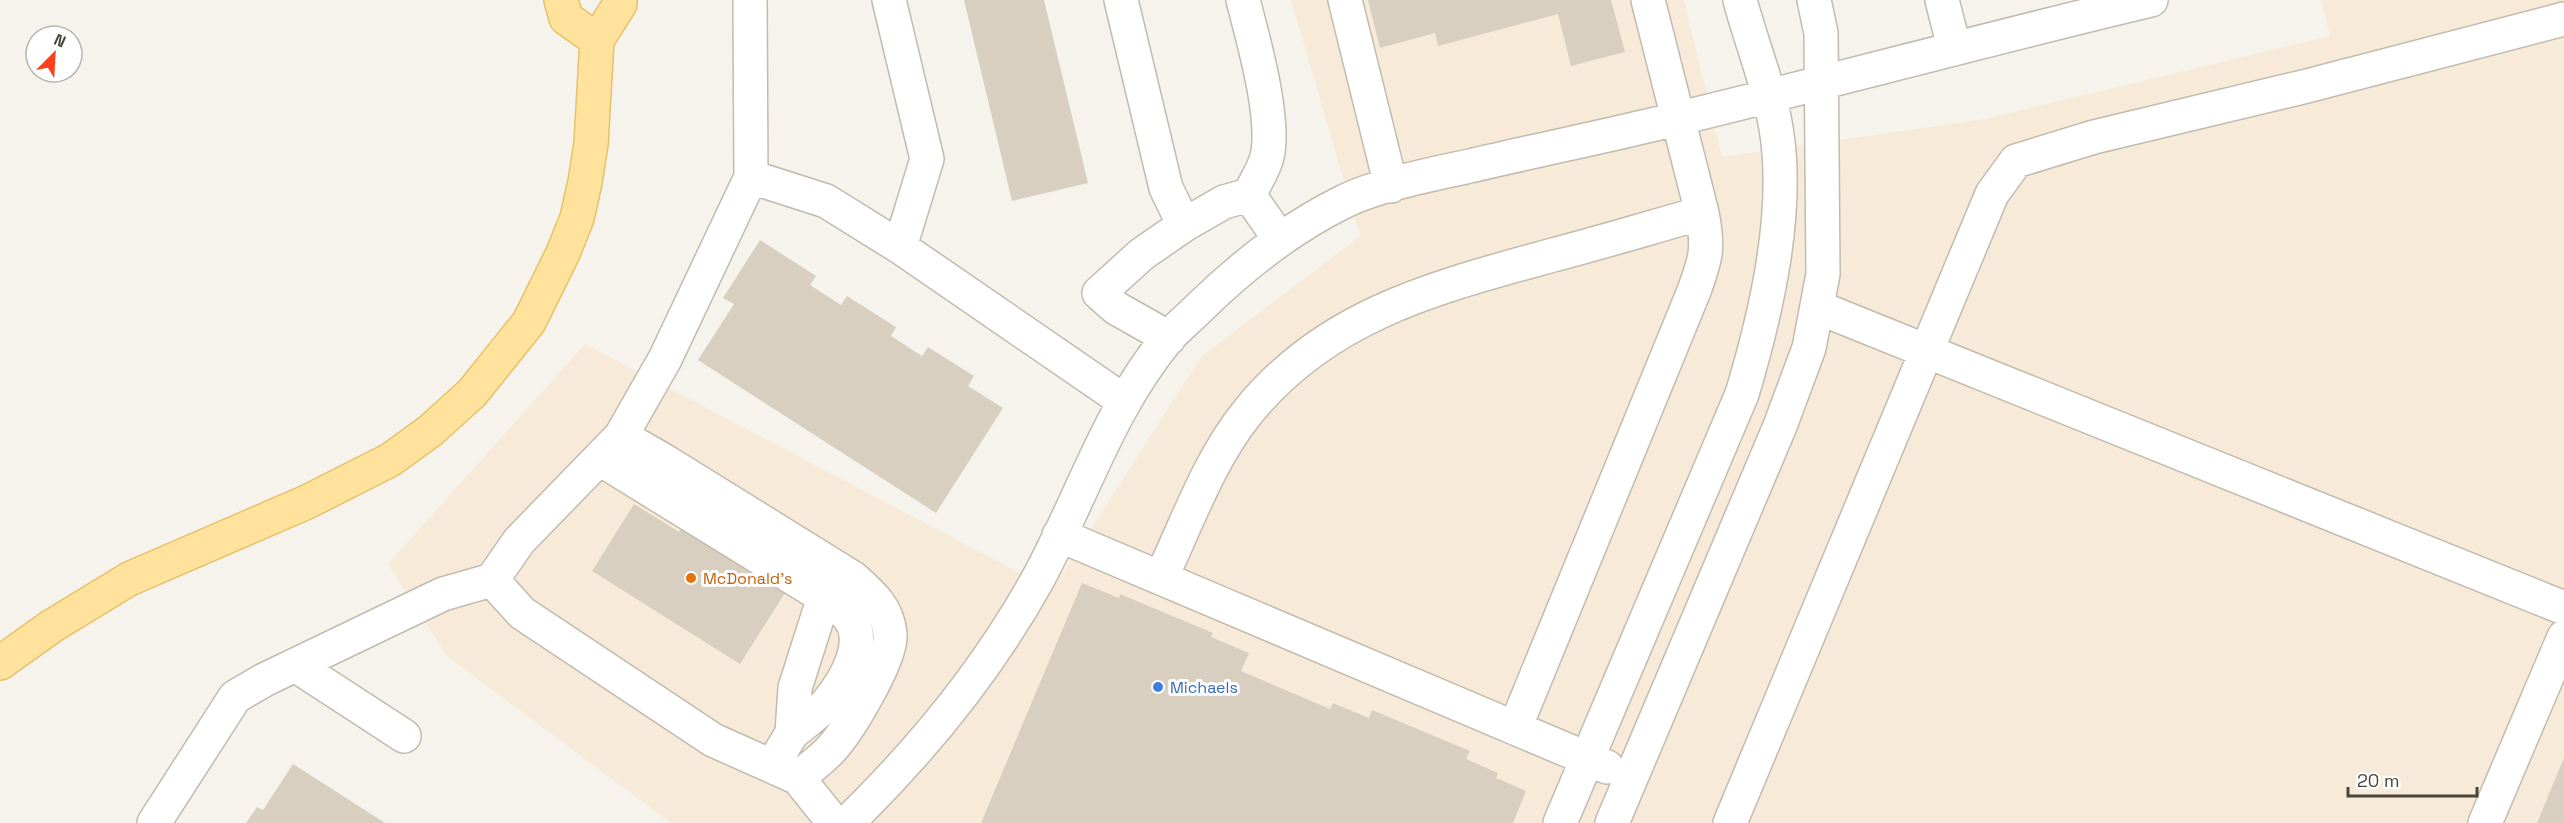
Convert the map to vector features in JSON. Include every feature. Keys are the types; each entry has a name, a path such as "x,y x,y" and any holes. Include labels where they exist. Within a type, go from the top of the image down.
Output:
{"main road":[{"path":"561,0 566,18 597,40"},
{"path":"0,663 52,626 129,579 307,502 390,460 430,431 472,393 529,322 563,253 577,218 591,144 597,40 620,4 620,0"}],"lane":[{"path":"154,823 235,697 295,665 443,594 492,580 519,541 611,448 665,359 751,177 750,0"},
{"path":"889,0 927,159 900,247"},
{"path":"1121,0 1166,188 1184,225"},
{"path":"1169,338 1116,308 1099,293 1142,254 1184,225 1224,202 1249,195 1267,157 1268,129 1264,90 1243,0"},
{"path":"1345,0 1391,186"},
{"path":"1515,728 1705,260 1707,240 1702,213 1648,0"},
{"path":"1560,823 1742,394 1760,335 1774,256 1781,176 1776,127 1740,0"},
{"path":"1612,823 1780,426 1809,348 1823,274 1821,33 1814,0"},
{"path":"1942,0 1954,47"},
{"path":"846,823 910,758 1011,627 1124,401 1169,338 1222,285 1279,238 1345,201 1425,176 1677,118 1954,47 2151,0"},
{"path":"1730,823 1992,194 2016,161 2094,137 2303,87 2564,20"},
{"path":"751,177 826,201 900,247 1124,401"},
{"path":"1249,195 1279,238"},
{"path":"1161,578 1216,461 1246,414 1277,379 1314,348 1382,309 1419,294 1509,266 1702,213"},
{"path":"1817,307 2564,608"},
{"path":"611,448 824,597 847,615 853,624 855,652 848,670 827,703 792,733"},
{"path":"611,448 663,460 853,578 884,609 890,633 890,644 881,671 833,747 785,772"},
{"path":"1059,535 1631,777"},
{"path":"492,580 531,620 712,740 785,772 834,823"},
{"path":"785,772 792,733 795,688 824,597"},
{"path":"2485,823 2564,637"},
{"path":"295,665 404,736"}],"shaded area":[{"path":"1291,0 1684,0 1722,157 1984,119 2330,36 2321,0 2564,0 2564,823 671,823 447,656 388,564 585,344 1052,590 1201,357 1360,236"}],"building":[{"path":"964,0 1044,0 1088,183 1012,201"},
{"path":"1368,0 1611,0 1625,52 1571,66 1558,14 1438,46 1435,33 1380,48"},
{"path":"760,240 816,276 810,285 841,305 847,296 896,327 891,336 922,356 928,347 974,376 968,386 1003,408 936,513 698,360 734,304 723,298"},
{"name":"McDonald's","path":"634,504 679,532 688,520 790,585 740,664 592,571"},
{"name":"Michaels","path":"1082,583 1119,598 1120,594 1213,633 1211,637 1249,653 1241,671 1330,709 1333,703 1369,718 1372,710 1470,751 1466,759 1498,773 1496,778 1526,791 1513,823 981,823"},
{"path":"2564,758 2564,823 2537,823"},
{"path":"293,764 385,823 246,823 257,807 263,810"}],"place":[{"name":"McDonald's","path":"691,578"},
{"name":"Michaels","path":"1158,687"}]}
